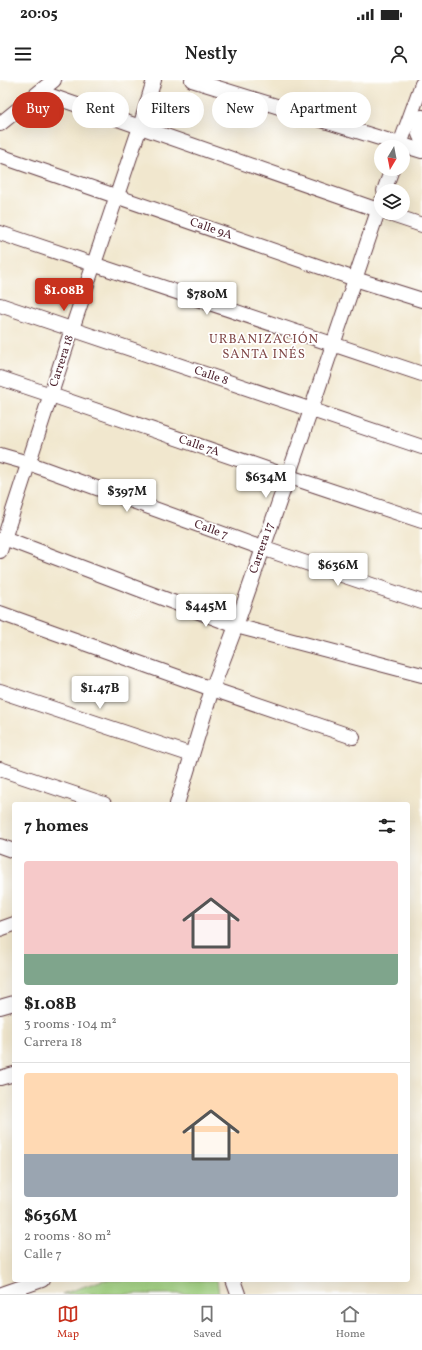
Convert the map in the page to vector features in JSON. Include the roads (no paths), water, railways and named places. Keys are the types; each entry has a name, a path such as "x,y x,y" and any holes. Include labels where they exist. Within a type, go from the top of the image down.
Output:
{"street":[{"path":"40,92 54,80"},
{"name":"Carrera 18","path":"150,92 154,80"},
{"path":"192,80 383,140"},
{"path":"401,140 422,84"},
{"path":"64,101 137,127"},
{"path":"0,124 12,114"},
{"path":"422,117 419,134 422,141"},
{"path":"140,128 374,207"},
{"name":"Carrera 18","path":"2,545 116,196 140,128"},
{"path":"410,148 422,151"},
{"name":"Calle 9A","path":"0,156 355,279 422,300"},
{"name":"Carrera 17","path":"178,802 212,689 236,626 332,345 377,220"},
{"path":"409,220 422,225"},
{"path":"0,233 422,374"},
{"name":"Calle 8","path":"0,305 422,448"},
{"name":"Calle 7A","path":"0,378 422,521"},
{"name":"Calle 7","path":"0,455 262,548 422,602"},
{"path":"2,545 236,626 422,675"},
{"path":"0,613 353,738"},
{"path":"0,691 192,755"},
{"path":"0,769 98,802"},
{"path":"0,846 12,850"},
{"path":"0,919 12,923"},
{"path":"0,929 12,925"},
{"path":"0,1007 12,1003"},
{"path":"0,1078 12,1075"},
{"path":"2,1294 17,1291 37,1282"},
{"path":"229,1294 232,1282"},
{"path":"234,1282 238,1294"}],"district":[{"name":"URBANIZACIÓN SANTA INÉS","path":"264,348"}]}
